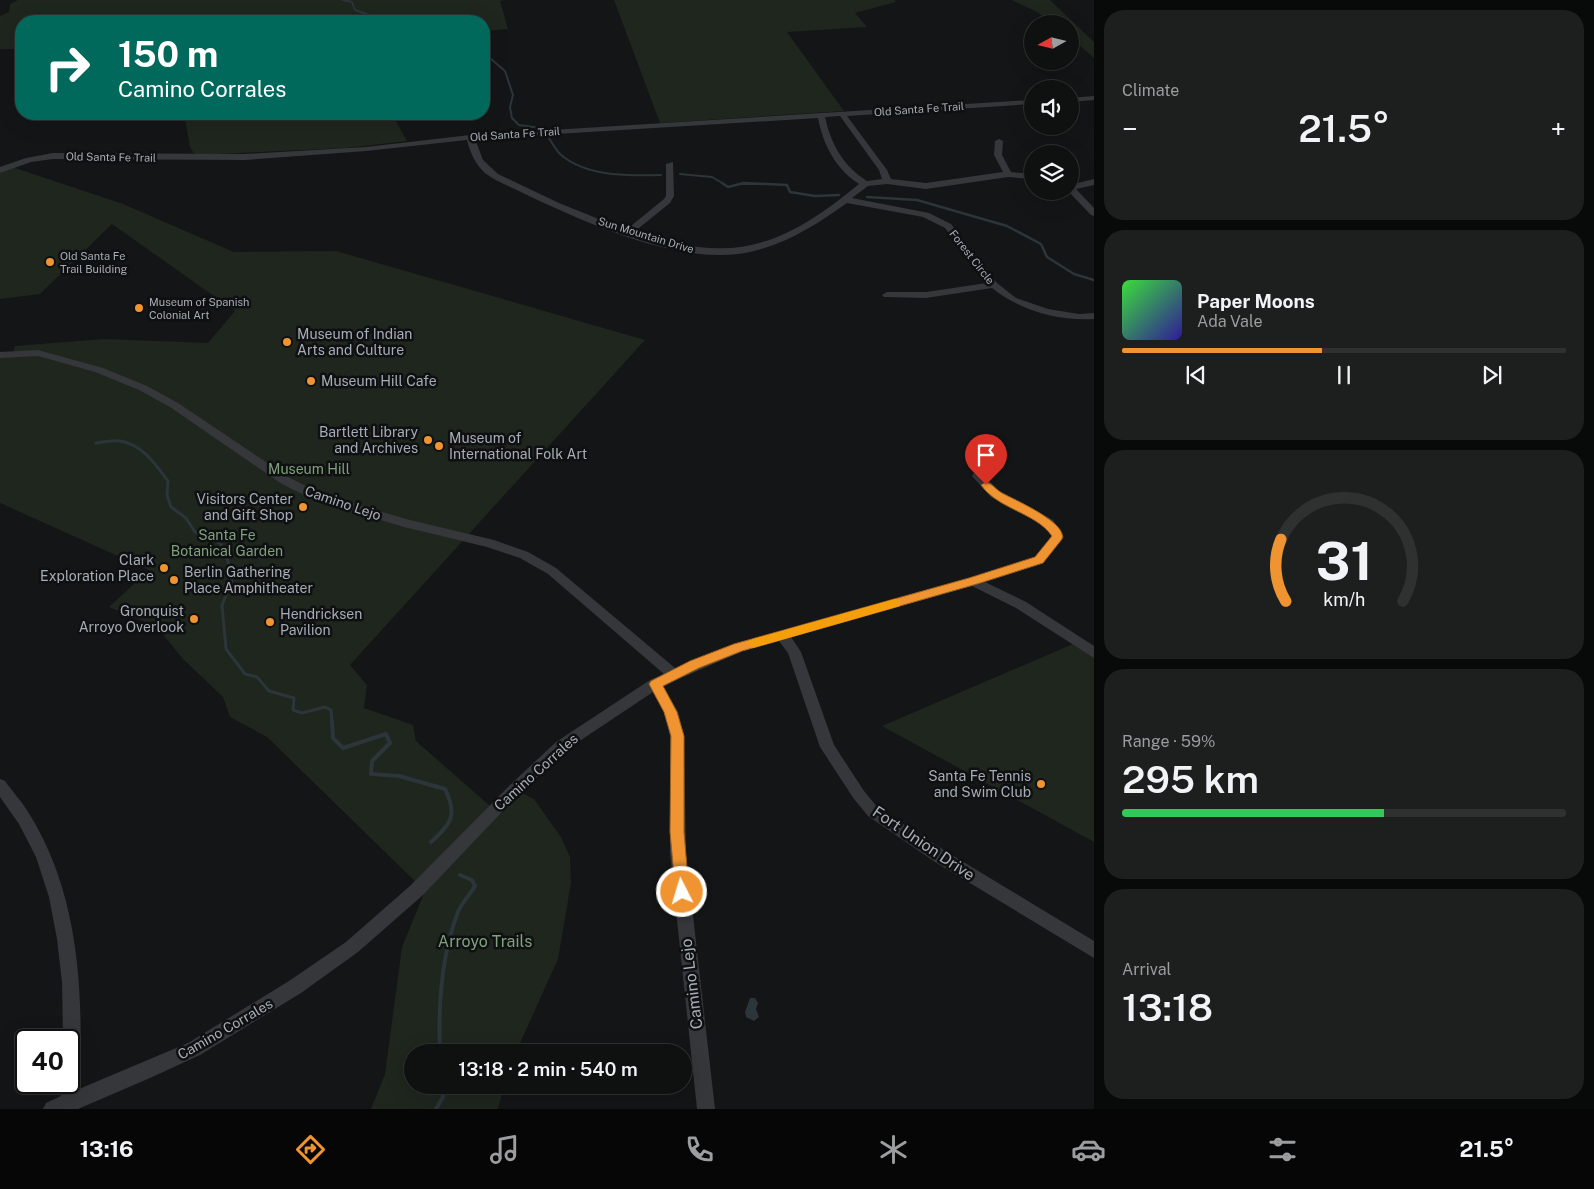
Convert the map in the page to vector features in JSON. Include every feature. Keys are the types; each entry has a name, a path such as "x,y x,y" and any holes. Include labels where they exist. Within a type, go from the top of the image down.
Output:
{"street":[{"path":"1079,99 1094,98"},
{"name":"Old Santa Fe Trail","path":"0,170 29,160 69,155 171,158 237,157 360,150 470,137 1024,103"},
{"path":"842,114 883,170 886,181"},
{"path":"822,115 825,136 831,150 854,177 865,184 886,181 913,186 933,186 1008,174 1024,175"},
{"name":"Sun Mountain Drive","path":"470,137 475,153 484,168 499,178 557,206 629,232 686,249 708,252 741,251 758,248 784,237 847,200 865,184"},
{"path":"999,141 998,155 1008,174"},
{"path":"629,232 667,201 670,196 670,164"},
{"path":"1079,186 1094,182"},
{"path":"1079,197 1094,213"},
{"name":"Forest Circle","path":"847,200 926,215 948,226 994,285 1013,300 1046,312 1079,317 1094,316"},
{"path":"887,295 926,295 994,285"},
{"name":"Camino Lejo","path":"0,355 38,353 99,370 143,388 174,405 286,480 318,496 404,523 490,542 524,555 552,571 674,675"},
{"name":"Camino Corrales","path":"52,1109 70,1106 194,1049 296,986 352,947 417,890 514,790 561,746 655,684 730,650 973,581 1039,560 1058,536 1049,523 995,494 978,476"},
{"path":"973,581 1021,606 1094,653"},
{"name":"Fort Union Drive","path":"782,635 794,652 827,747 859,795 873,812 941,857 1094,950"},
{"name":"Camino Lejo","path":"655,684 670,712 677,736 678,854 706,1109"},
{"path":"0,785 43,855 60,911 70,975 72,1019 70,1106"}],"green space":[{"path":"18,0 507,0 500,1 508,29 490,30 490,15 15,15 15,49 0,49 0,16 9,12 10,4"},
{"path":"614,0 894,0 896,2 855,13 867,27 787,32 844,111 660,123"},
{"path":"1012,0 1050,0 1066,15 1041,15"},
{"path":"1079,28 1094,42 1094,58 1079,45"},
{"path":"185,120 395,120 407,141 346,148 195,155 190,147"},
{"name":"Museum Hill","path":"12,167 123,204 234,252 336,251 645,340 350,665 367,685 364,708 413,725 416,741 498,813 520,792 534,799 561,837 570,857 571,883 558,959 520,1044 404,1044 404,1094 502,1094 498,1109 371,1109 385,1074 402,947 425,891 267,737 230,717 223,697 183,659 157,627 109,607 149,570 0,503 0,357 13,355 15,346 104,339 208,343 235,311 112,224 40,294 0,299 0,173"},
{"name":"Santa Fe Tennis and Swim Club","path":"1073,644 1094,657 1094,842 882,726"}],"shaded area":[{"path":"750,998 755,998 758,1003 756,1009 759,1017 754,1021 746,1017 745,1012"}],"waterway":[{"path":"343,0 352,2 355,10 370,15"},
{"path":"490,58 505,71 513,95 510,107 512,118 519,125 540,128"},
{"path":"547,135 560,154 570,162 582,167 608,174 661,175"},
{"path":"680,174 712,177 724,184"},
{"path":"722,183 728,187 740,184"},
{"path":"740,184 766,184"},
{"path":"740,184 766,184"},
{"path":"766,184 770,184"},
{"path":"766,184 787,185 790,192 815,196 839,195"},
{"path":"867,197 917,200 1007,226 1041,244 1047,257 1074,274 1094,280"},
{"path":"96,443 120,441 135,446 142,451 168,481 167,495 171,507 186,518 195,532 221,544 229,564 232,581 222,605 226,649 245,674 257,677 269,691 294,698 293,710 302,713 325,707 331,710 332,722"},
{"path":"332,721 333,738 343,748 386,734 390,743 372,761 371,774 399,776 445,789 452,812 448,824 431,842"},
{"path":"440,1044 440,999 444,963 458,912 475,886 472,880 460,875"},
{"path":"436,1109 443,1094"}],"slow traffic":[{"path":"753,643 895,603"}],"place":[{"name":"Old Santa Fe Trail Building","path":"50,262"},
{"name":"Museum of Spanish Colonial Art","path":"139,308"},
{"name":"Museum of Indian Arts and Culture","path":"287,342"},
{"name":"Museum Hill Cafe","path":"311,381"},
{"name":"Bartlett Library and Archives","path":"428,440"},
{"name":"Museum of International Folk Art","path":"439,446"},
{"name":"Visitors Center and Gift Shop","path":"303,507"},
{"name":"Clark Exploration Place","path":"164,568"},
{"name":"Berlin Gathering Place Amphitheater","path":"174,580"},
{"name":"Gronquist Arroyo Overlook","path":"194,619"},
{"name":"Hendricksen Pavilion","path":"270,622"},
{"name":"Santa Fe Tennis and Swim Club","path":"1041,784"}],"route":[{"path":"682,892 677,832 677,736 675,722 655,684 714,656 739,647 973,581 1039,560 1058,536 1049,523 995,494 986,485"}],"park label":[{"name":"Santa Fe Botanical Garden","path":"227,544"},
{"name":"Arroyo Trails","path":"485,941"}]}
